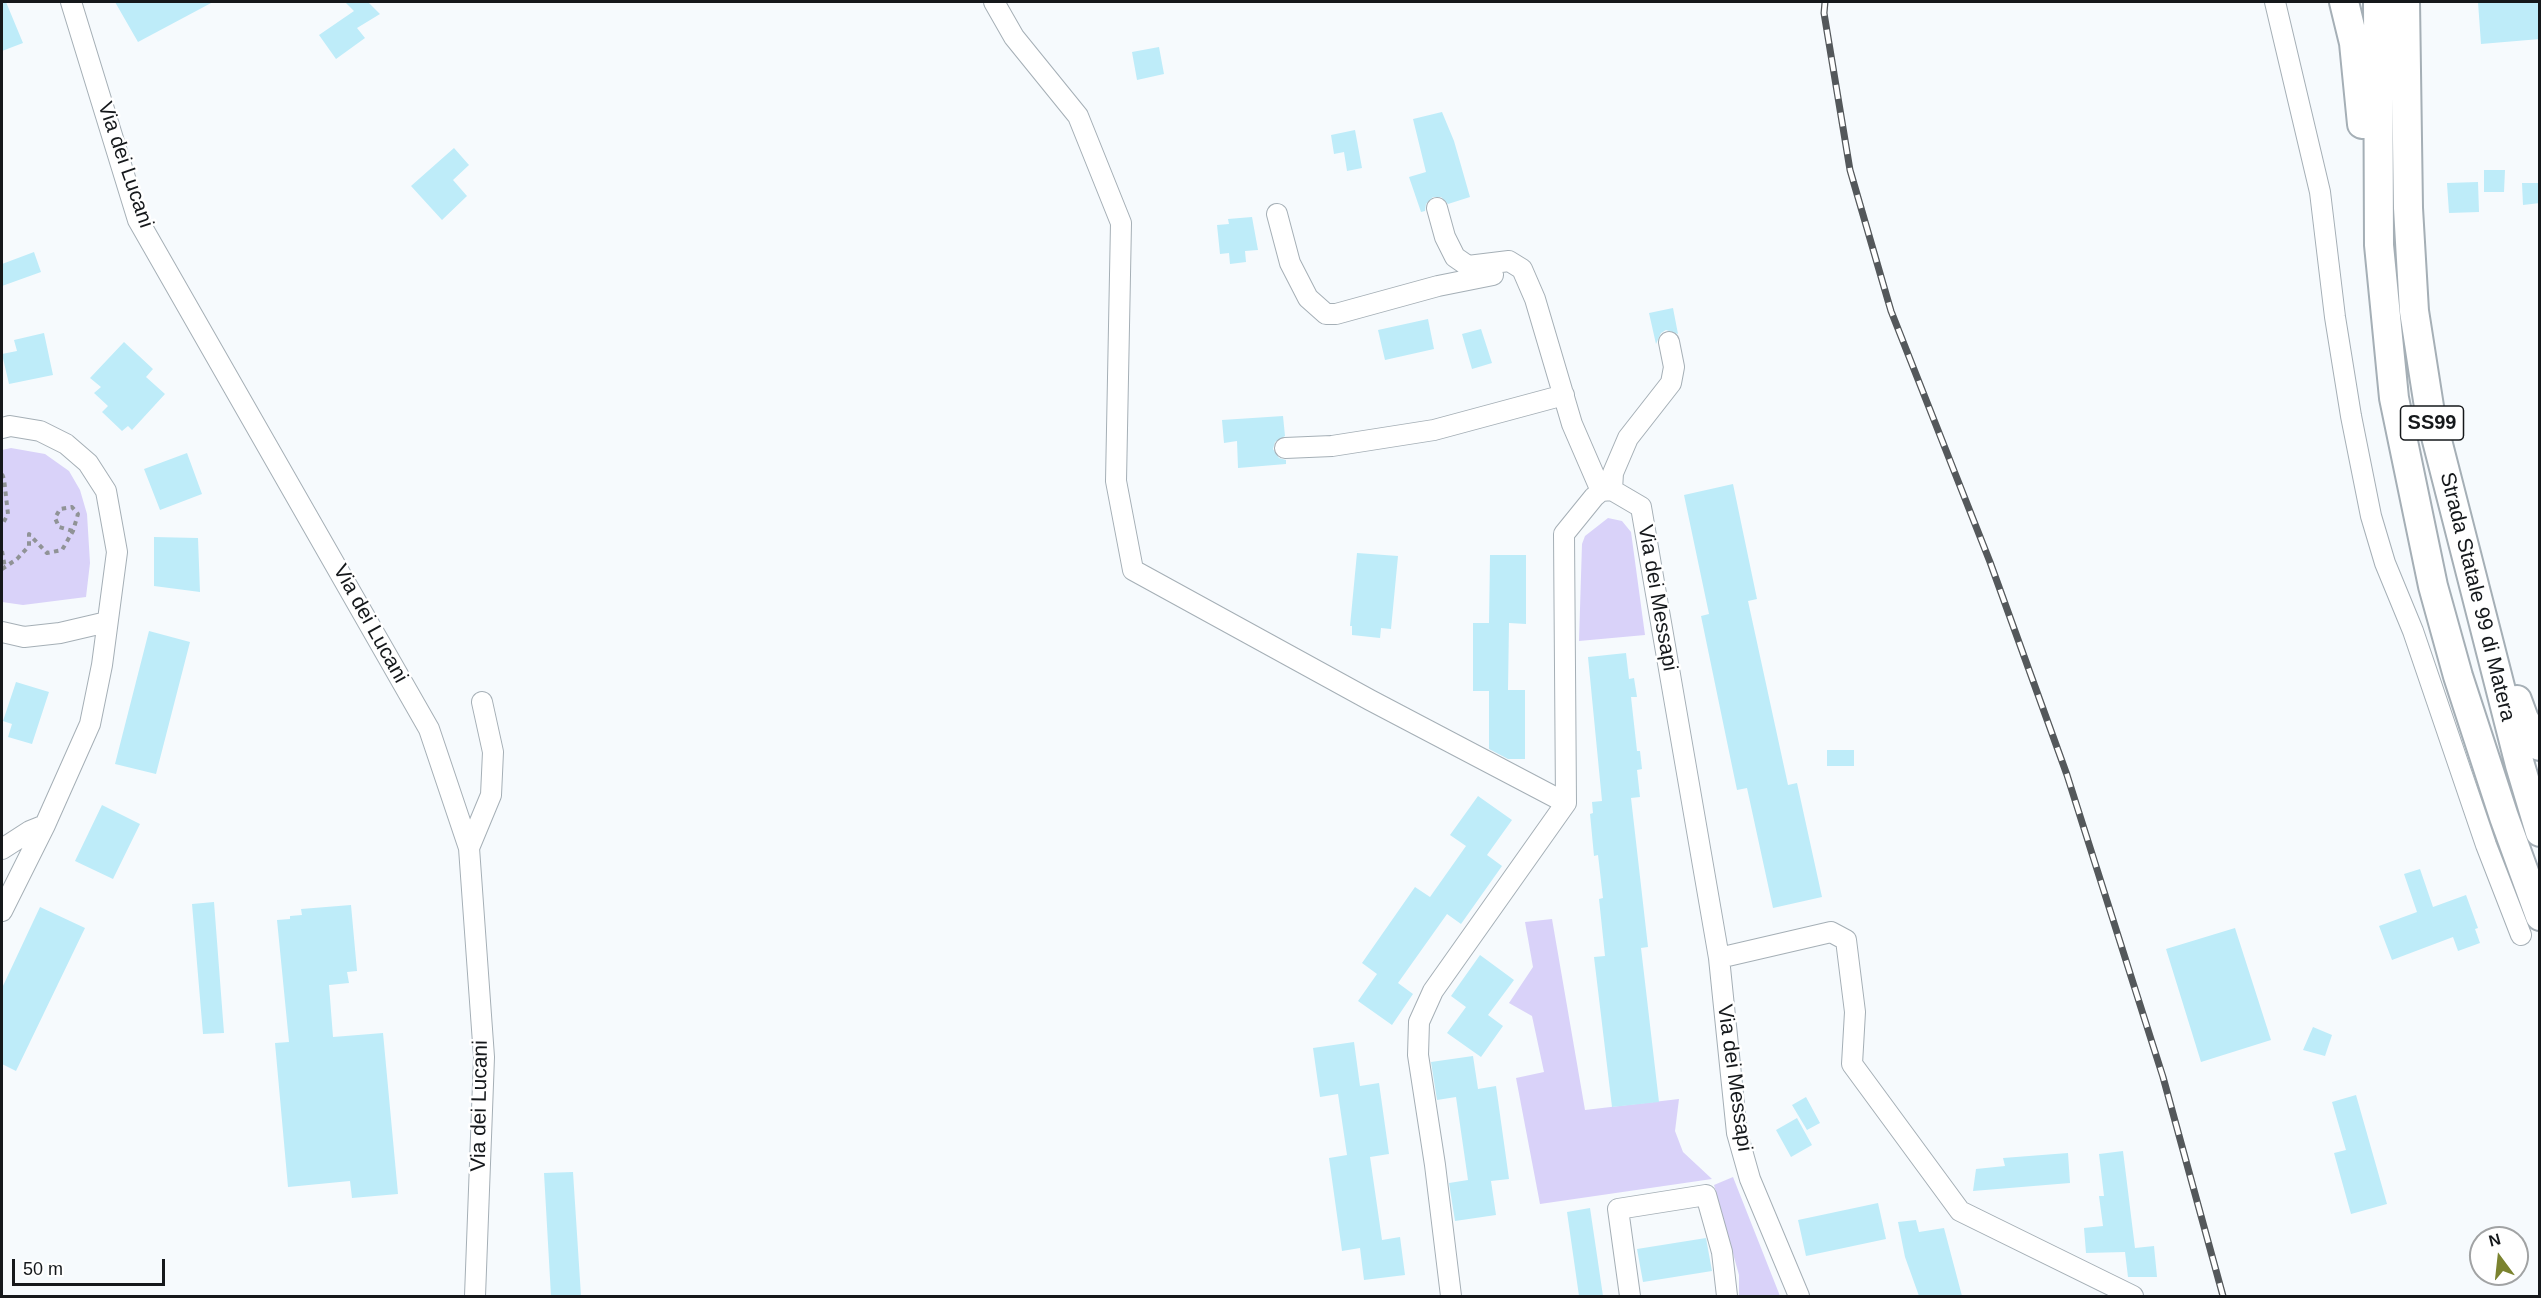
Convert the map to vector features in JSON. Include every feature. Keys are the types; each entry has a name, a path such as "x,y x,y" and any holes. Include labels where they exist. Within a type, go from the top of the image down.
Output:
{"highway":[{"path":"2344,2 2354,43 2362,128 2362,222 2369,304 2376,355 2394,398"},
{"name":"SS99","path":"2378,2 2379,245 2394,398 2433,586 2458,676 2504,817 2530,926"},
{"name":"Strada Statale 99 di Matera","path":"2405,2 2408,220 2414,311 2430,413 2517,754 2540,832"},
{"path":"2430,413 2447,479 2505,666 2524,719 2540,746"}],"street":[{"name":"Via dei Lucani","path":"71,2 138,220 429,729 469,848 484,1057 475,1296"},
{"path":"994,2 1014,37 1078,116 1121,223 1116,481 1133,570 1370,700 1566,803"},
{"path":"2275,2 2320,192 2335,317 2351,416 2371,516 2385,563 2413,631 2486,845 2530,926"},
{"path":"1437,208 1445,237 1455,256 1468,266 1509,261 1522,269 1535,299 1572,424 1606,490"},
{"path":"1277,214 1290,263 1308,298 1326,314 1336,314 1438,286 1522,269"},
{"path":"1451,1296 1435,1165 1418,1055 1419,1022 1433,991 1566,803 1564,534 1606,490 1624,444 1641,418 1671,383 1674,367 1669,342"},
{"path":"1286,448 1332,446 1434,430 1564,395"},
{"path":"2,428 10,426 40,431 66,444 88,463 106,491 117,552 102,665 90,724 45,825 2,911"},
{"name":"Via dei Messapi","path":"1606,490 1641,507 1719,958 1737,1133 1750,1179 1799,1296"},
{"path":"2,632 24,637 60,633 107,622"},
{"path":"469,848 491,795 493,752 482,702"},
{"path":"2,849 30,831 45,825"},
{"path":"1719,958 1831,932 1846,940 1855,1012 1852,1064 1960,1211 2133,1296"},
{"path":"1630,1296 1618,1209 1706,1195 1722,1252 1727,1296"}],"path":[{"path":"2,474 8,514 2,525"},
{"path":"2,551 3,568 17,560 29,546 29,534 47,553 53,554 62,550 73,531 78,514 72,507 60,508 55,518 58,527 73,531"}],"shaded area":[{"path":"11,448 45,454 69,471 80,490 87,514 90,563 86,597 23,605 2,602 2,450"},
{"path":"1608,518 1622,521 1631,532 1645,635 1579,641 1582,544 1585,536"},
{"path":"1552,919 1585,1110 1679,1099 1675,1131 1683,1152 1712,1179 1540,1204 1516,1078 1544,1072 1532,1016 1509,1003 1533,967 1525,922"},
{"path":"1733,1177 1780,1296 1739,1296 1739,1275 1714,1185"}],"building":[{"path":"2,2 6,2 23,43 2,51"},
{"path":"115,2 213,2 138,42"},
{"path":"345,2 368,2 380,14 357,28 365,38 336,59 319,35 354,11"},
{"path":"2478,2 2540,2 2540,39 2481,44"},
{"path":"1159,47 1164,74 1137,80 1132,52"},
{"path":"1442,112 1454,141 1470,197 1448,204 1441,197 1433,197 1426,204 1425,211 1421,212 1409,177 1426,172 1413,119"},
{"path":"1355,130 1362,168 1347,171 1344,152 1334,154 1331,135"},
{"path":"454,148 469,165 453,180 467,196 442,220 411,186"},
{"path":"2484,170 2505,170 2504,192 2484,192"},
{"path":"2478,182 2479,212 2449,213 2447,183"},
{"path":"2522,183 2540,183 2540,203 2523,205"},
{"path":"1252,217 1258,250 1245,251 1246,262 1230,264 1229,253 1220,254 1217,225 1229,224 1228,219"},
{"path":"34,252 41,272 2,286 2,264"},
{"path":"1673,308 1678,334 1666,330 1661,333 1656,344 1649,313"},
{"path":"1428,319 1434,349 1385,360 1378,330"},
{"path":"1481,329 1492,363 1472,369 1462,334"},
{"path":"44,333 53,375 9,384 2,354 17,351 14,340"},
{"path":"124,342 153,369 146,377 165,394 132,430 128,426 122,431 102,412 108,406 94,393 101,387 90,378"},
{"path":"1283,416 1285,436 1275,442 1273,449 1279,458 1286,460 1286,464 1238,468 1237,441 1224,443 1222,420"},
{"path":"187,453 202,494 160,510 144,469"},
{"path":"1733,484 1757,599 1748,601 1788,785 1797,783 1822,897 1773,908 1747,788 1737,790 1701,616 1709,614 1684,495"},
{"path":"154,537 198,538 200,592 154,586"},
{"path":"1357,553 1398,556 1391,629 1381,628 1380,638 1352,635 1352,626 1350,626"},
{"path":"1490,555 1526,555 1526,624 1509,623 1508,690 1525,690 1525,759 1508,759 1489,749 1489,691 1473,691 1473,623 1489,623"},
{"path":"149,631 190,642 156,774 115,764"},
{"path":"1626,653 1629,679 1634,678 1637,697 1631,697 1637,751 1640,751 1642,769 1637,770 1640,797 1631,798 1648,947 1641,948 1659,1102 1612,1107 1594,957 1605,956 1599,899 1603,898 1598,855 1594,856 1590,814 1593,813 1592,802 1602,801 1588,657"},
{"path":"16,682 49,692 32,744 8,737 12,724 3,721"},
{"path":"1827,750 1854,750 1854,766 1827,766"},
{"path":"1478,796 1512,820 1487,855 1502,866 1461,924 1447,914 1398,983 1413,994 1392,1025 1358,1001 1377,974 1362,963 1415,887 1430,897 1466,846 1450,835"},
{"path":"102,805 140,824 113,879 75,861"},
{"path":"2420,869 2433,907 2466,895 2478,928 2475,929 2480,943 2458,951 2453,937 2392,960 2379,926 2417,912 2404,874"},
{"path":"214,902 224,1033 203,1034 192,904"},
{"path":"351,905 357,971 347,972 349,983 329,985 333,1037 383,1033 398,1194 352,1198 350,1181 288,1187 275,1043 289,1042 277,920 302,915 301,909"},
{"path":"40,907 85,928 16,1071 2,1064 2,988"},
{"path":"2235,928 2271,1040 2201,1062 2166,949"},
{"path":"1480,955 1514,980 1488,1015 1503,1026 1481,1057 1447,1033 1466,1007 1451,996"},
{"path":"2313,1027 2332,1035 2325,1056 2303,1050"},
{"path":"1354,1042 1360,1086 1379,1083 1389,1154 1370,1157 1382,1240 1400,1237 1405,1275 1364,1280 1360,1248 1342,1251 1329,1158 1347,1155 1338,1094 1320,1097 1313,1048"},
{"path":"1473,1056 1478,1089 1496,1086 1509,1179 1491,1181 1496,1215 1455,1221 1449,1183 1468,1180 1456,1097 1437,1100 1431,1062"},
{"path":"2356,1095 2387,1204 2351,1214 2334,1153 2346,1150 2332,1102"},
{"path":"1806,1097 1820,1123 1807,1130 1792,1105"},
{"path":"1797,1118 1812,1145 1791,1157 1776,1130"},
{"path":"2123,1151 2135,1248 2154,1246 2157,1277 2128,1277 2125,1252 2086,1253 2084,1228 2103,1226 2099,1196 2104,1196 2099,1154"},
{"path":"2068,1153 2070,1183 1973,1191 1976,1169 2005,1166 2003,1158"},
{"path":"573,1172 581,1296 551,1296 544,1173"},
{"path":"1878,1203 1886,1239 1806,1256 1798,1220"},
{"path":"1590,1208 1603,1296 1579,1296 1567,1212"},
{"path":"1916,1220 1919,1232 1944,1228 1962,1296 1919,1296 1905,1257 1898,1222"},
{"path":"1706,1238 1712,1271 1643,1282 1637,1249"}],"railway":[{"path":"1825,2 1824,13 1850,170 1891,311 1990,562 2067,775 2163,1077 2223,1296"}]}
